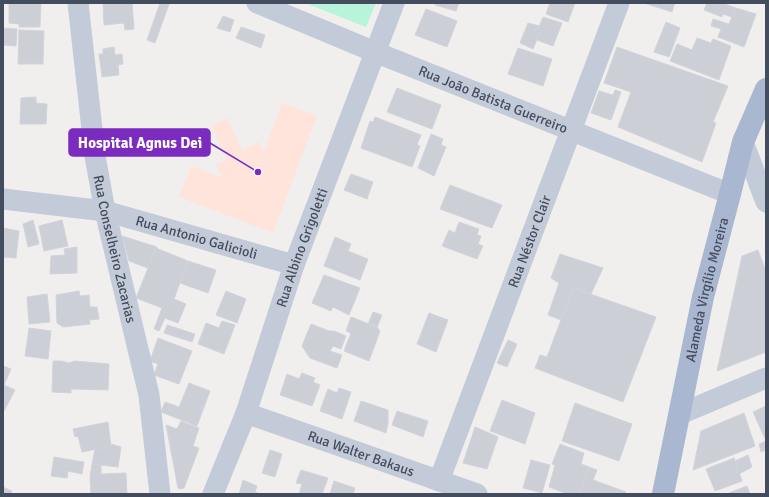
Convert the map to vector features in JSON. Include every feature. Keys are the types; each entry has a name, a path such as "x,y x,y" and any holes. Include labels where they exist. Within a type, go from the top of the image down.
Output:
{"main road":[{"name":"Alameda Virgílio Moreira","path":"663,494 704,297 743,142 766,89"}],"street":[{"name":"Rua Conselheiro Zacarias","path":"78,3 96,156 105,211 149,395 160,494"},
{"name":"Rua João Batista Guerreiro","path":"257,3 375,52 730,194"},
{"name":"Rua Albino Grigoletti","path":"213,494 246,413 294,265 394,3"},
{"name":"Rua Néstor Clair","path":"439,481 619,3"},
{"path":"743,142 766,202"},
{"name":"Rua Antonio Galicioli","path":"3,199 105,211 294,265"},
{"path":"680,414 766,378"},
{"name":"Rua Walter Bakaus","path":"246,413 477,494"}],"shaded area":[{"path":"282,103 317,116 273,233 179,197 191,166 222,178 216,165 227,159 211,126 227,118 242,150 259,142 264,152"}],"green space":[{"path":"305,3 376,3 366,27"}],"building":[{"path":"9,3 41,3 40,27 19,27 19,24 9,23"},
{"path":"103,3 132,3 134,29 125,30 124,23 104,25"},
{"path":"160,3 169,4 155,43 147,40"},
{"path":"436,3 459,3 456,11 435,5"},
{"path":"550,3 575,3 568,22 546,14"},
{"path":"644,3 675,3 672,12"},
{"path":"707,3 722,3 736,8 732,17 723,14 722,17 704,10"},
{"path":"736,8 756,14 744,47 718,37 721,29 711,26 713,19 729,24"},
{"path":"426,9 457,21 447,47 415,35"},
{"path":"223,16 234,20 230,32 217,28"},
{"path":"543,17 562,23 553,46 537,40 540,32 538,29"},
{"path":"666,22 680,28 669,57 654,52"},
{"path":"528,23 539,26 538,29 540,32 533,49 520,43"},
{"path":"241,27 265,35 261,48 236,38"},
{"path":"3,28 17,29 16,46 3,45"},
{"path":"19,30 44,31 43,64 18,64"},
{"path":"697,38 711,43 713,39 731,46 719,80 670,61 677,44 692,50"},
{"path":"114,47 115,55 122,54 123,64 118,65 119,75 102,77 99,54 103,54 103,49"},
{"path":"617,47 728,86 713,122 716,123 702,162 618,127 631,92 604,83"},
{"path":"518,48 552,59 543,86 508,74"},
{"path":"397,88 441,105 432,129 387,112"},
{"path":"615,90 621,92 611,120 591,113 599,91 613,95"},
{"path":"36,97 36,103 47,104 46,124 20,124 21,98"},
{"path":"375,117 421,135 417,145 420,146 412,167 361,148 370,121 373,122"},
{"path":"431,134 443,139 441,145 446,147 434,176 418,168"},
{"path":"351,174 373,182 367,199 344,190"},
{"path":"450,185 502,205 492,228 440,209"},
{"path":"33,220 39,244 28,247 23,224"},
{"path":"62,220 68,246 44,251 39,226"},
{"path":"459,222 479,229 477,235 481,236 478,244 483,246 477,259 442,246 449,230 455,233"},
{"path":"3,228 19,231 16,258 3,257"},
{"path":"122,236 157,247 148,268 129,261"},
{"path":"335,237 351,244 348,251 368,259 360,280 324,266"},
{"path":"77,247 77,273 50,274 51,256 65,255 64,249"},
{"path":"156,248 188,261 174,299 186,304 178,323 165,318 159,331 154,329 162,308 136,298"},
{"path":"758,250 766,271 766,352 717,371 742,256"},
{"path":"560,254 603,268 591,294 573,288 561,320 548,315 559,283 551,278"},
{"path":"188,261 216,270 208,293 180,283"},
{"path":"324,275 360,288 349,315 333,307 331,311 312,303"},
{"path":"573,288 656,317 623,402 535,368 540,355 547,357"},
{"path":"79,291 80,296 89,295 90,307 97,307 99,319 89,320 90,324 63,327 57,323 56,295"},
{"path":"226,291 246,299 237,323 216,315"},
{"path":"47,294 50,322 29,324 27,297"},
{"path":"373,312 382,315 377,327 368,324"},
{"path":"429,313 448,320 436,352 417,344"},
{"path":"351,317 377,327 380,331 369,361 344,351 351,333 346,331"},
{"path":"222,321 235,325 224,354 198,344 206,323 219,328"},
{"path":"311,324 346,336 341,349 333,346 330,351 342,355 337,368 310,358 302,346"},
{"path":"167,325 195,334 192,342 164,333"},
{"path":"29,328 51,331 48,359 25,356"},
{"path":"158,338 192,351 179,384 154,375 158,364 150,361"},
{"path":"508,340 517,344 507,367 497,363"},
{"path":"53,361 109,364 108,390 71,389 71,393 52,392"},
{"path":"3,366 11,369 4,385 15,390 4,411 3,411"},
{"path":"302,373 315,378 313,382 320,385 312,406 280,395 287,374 299,379"},
{"path":"189,383 210,391 197,426 161,412 165,402 179,407"},
{"path":"339,388 351,392 342,419 320,411 328,389 337,393"},
{"path":"502,400 535,413 525,444 490,431"},
{"path":"361,401 388,410 386,433 354,421"},
{"path":"575,403 632,424 619,461 562,441"},
{"path":"766,406 766,428 761,430 753,412"},
{"path":"397,411 428,421 423,437 392,425"},
{"path":"744,413 755,446 693,470 701,431"},
{"path":"181,421 199,428 193,446 199,448 184,488 180,489 178,488 166,425 177,429"},
{"path":"108,422 111,446 82,452 78,436 75,437 73,429"},
{"path":"475,427 498,437 487,469 463,463"},
{"path":"766,428 766,440 761,430"},
{"path":"766,441 766,450 761,452 759,444"},
{"path":"111,444 121,447 118,467 92,464 95,449 111,446"},
{"path":"560,444 584,453 581,464 589,467 580,494 567,494 549,487 555,465 552,464"},
{"path":"270,450 282,454 275,477 262,473"},
{"path":"748,455 752,467 739,474 735,461"},
{"path":"54,457 84,462 82,474 68,471 67,478 51,476"},
{"path":"734,458 742,481 715,491 706,469"},
{"path":"531,460 550,465 542,493 523,488"},
{"path":"92,464 101,465 101,474 126,473 127,494 91,494 90,477"},
{"path":"589,467 597,470 593,480 626,492 625,494 580,494"},
{"path":"301,470 328,478 322,494 299,494 302,484 296,483"},
{"path":"243,480 257,486 255,492 260,494 239,494"},
{"path":"334,481 355,488 353,494 330,494"},
{"path":"747,486 750,494 729,494 729,493"},
{"path":"3,487 12,491 11,494 3,494"}],"place":[{"name":"Hospital Agnus Dei","path":"258,172"}]}
